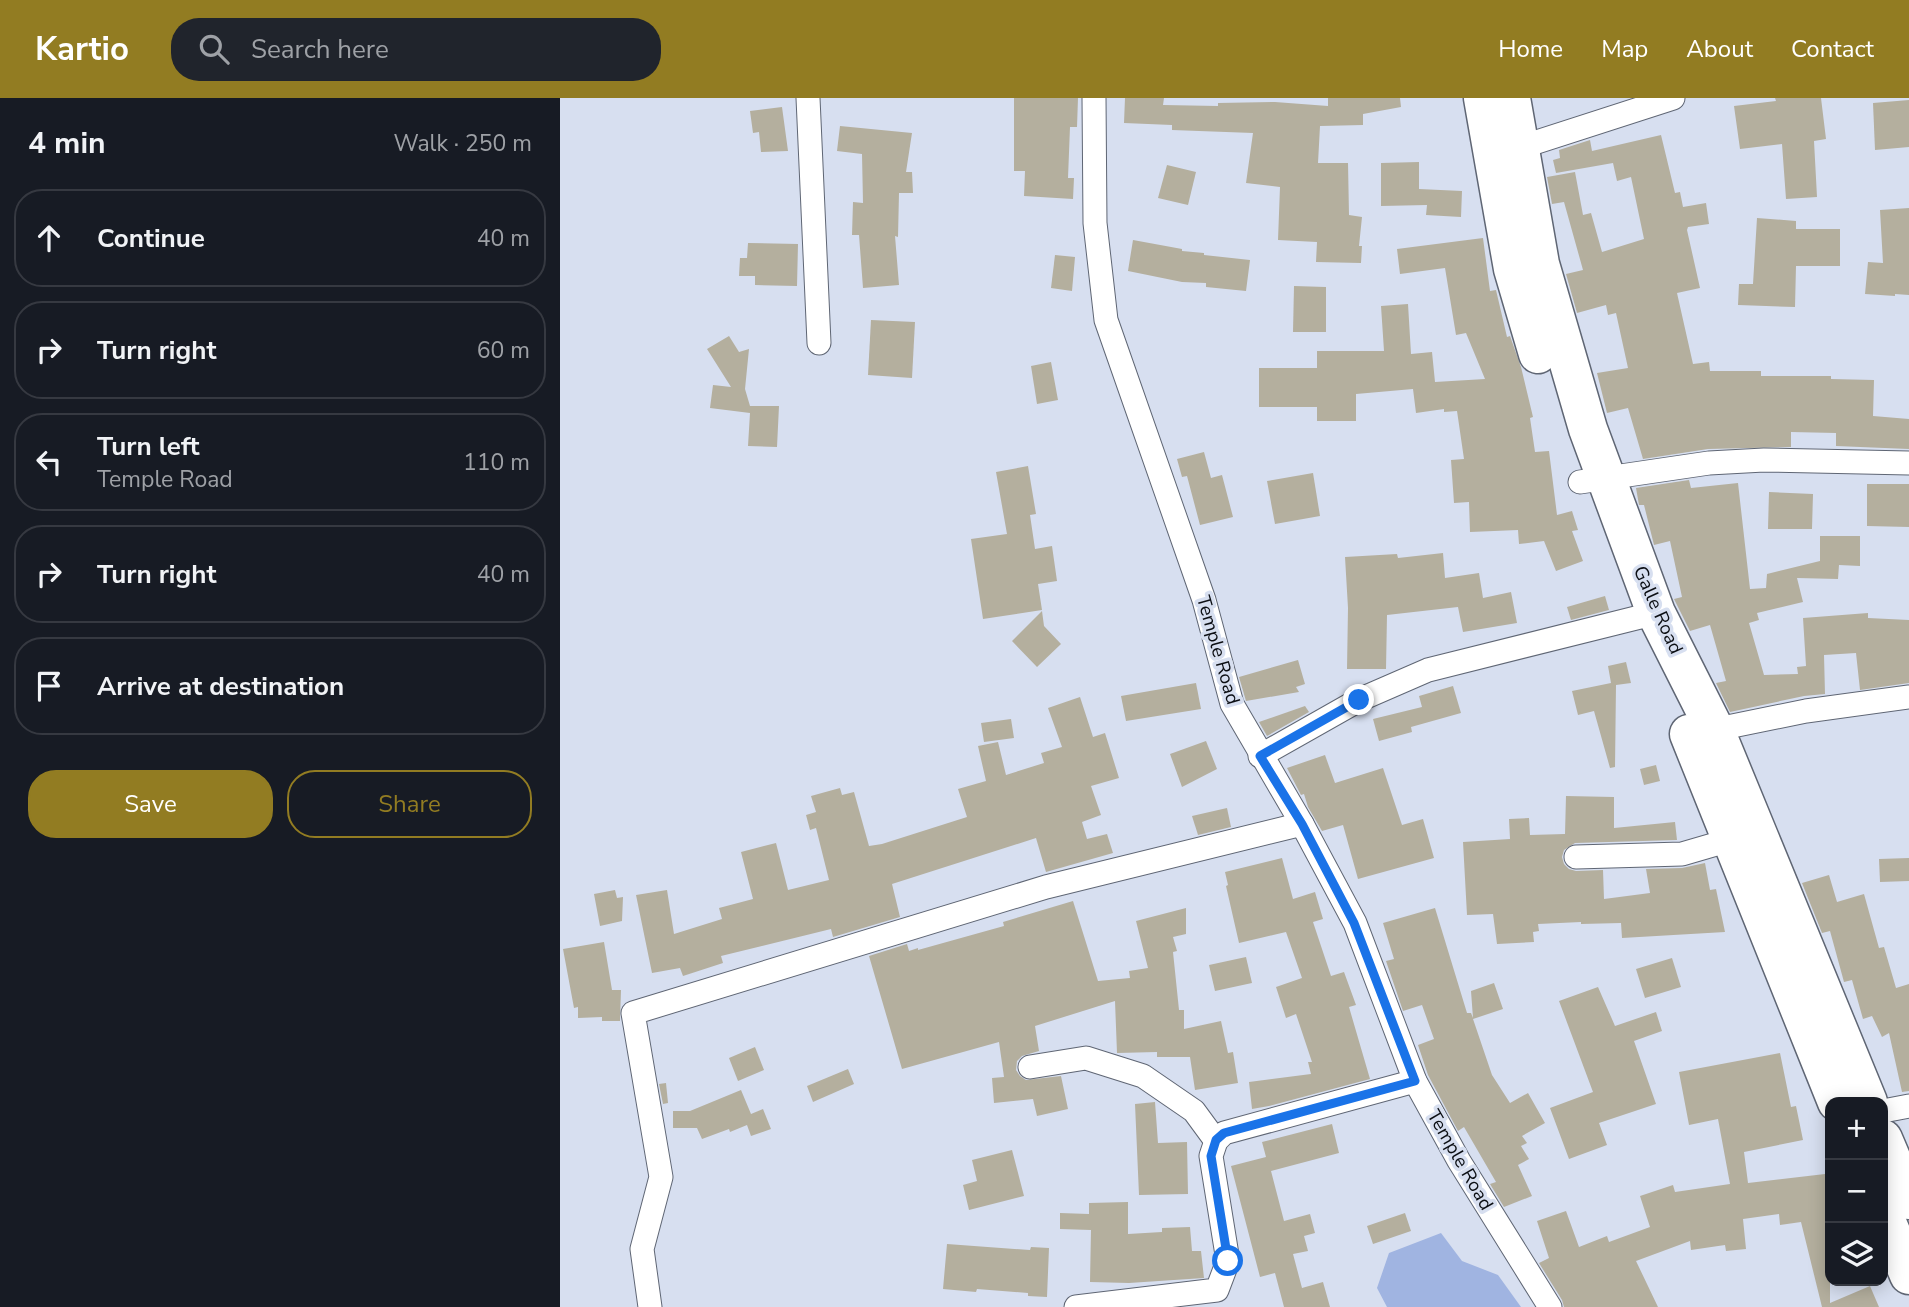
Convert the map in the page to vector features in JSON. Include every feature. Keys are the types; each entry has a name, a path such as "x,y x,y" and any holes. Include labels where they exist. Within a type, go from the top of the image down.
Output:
{"highway":[{"name":"Galle Road","path":"1483,98 1506,152"},
{"name":"Galle Road","path":"1510,98 1506,152 1513,269 1563,438 1593,480 1643,617 1703,733 1866,1097"},
{"name":"Galle Road","path":"1703,733 1730,840 1835,1097"},
{"path":"1888,1151 1909,1200"},
{"path":"1887,1223 1909,1275"}],"street":[{"path":"808,98 819,343"},
{"name":"Temple Road","path":"1094,98 1095,223 1106,320 1204,600 1232,704 1302,824 1354,923 1415,1081 1459,1161 1550,1307"},
{"path":"1506,152 1673,98"},
{"path":"1593,480 1709,463 1764,460 1909,463"},
{"path":"1260,756 1359,700 1427,670 1643,617"},
{"path":"1703,733 1806,711 1909,697"},
{"path":"650,1307 642,1249 661,1177 633,1013 1046,887 1302,824"},
{"path":"1576,857 1682,854 1730,840"},
{"path":"1030,1067 1086,1058 1143,1076 1194,1111 1216,1140"},
{"path":"1076,1307 1172,1300 1217,1290 1228,1261 1211,1156 1216,1140 1224,1133 1415,1081"},
{"path":"1888,1110 1909,1106"}],"shaded area":[{"path":"1441,1233 1462,1261 1498,1275 1521,1307 1387,1307 1377,1288 1389,1253"}],"building":[{"path":"1014,98 1078,98 1077,127 1070,127 1068,178 1074,178 1073,199 1024,196 1025,171 1014,171"},
{"path":"1125,98 1164,98 1163,105 1218,106 1218,103 1275,102 1328,106 1328,98 1400,98 1401,107 1363,114 1363,125 1320,126 1318,163 1348,163 1349,215 1362,217 1359,246 1362,246 1361,263 1316,262 1317,242 1278,240 1280,187 1246,183 1253,133 1172,130 1172,125 1124,123"},
{"path":"1775,98 1821,98 1826,139 1814,141 1817,197 1786,199 1782,144 1740,149 1734,106 1776,101"},
{"path":"1909,100 1909,147 1875,150 1873,103"},
{"path":"782,107 788,151 761,152 759,132 753,133 750,111"},
{"path":"840,126 912,133 906,172 912,172 913,193 899,193 898,237 895,236 899,285 863,288 859,235 852,235 853,202 863,203 862,154 837,151"},
{"path":"1661,135 1675,193 1680,192 1683,207 1706,203 1709,224 1688,227 1687,230 1700,288 1677,293 1693,364 1709,362 1710,371 1761,371 1761,376 1831,376 1831,379 1874,380 1873,416 1909,419 1909,449 1836,446 1836,433 1791,432 1791,447 1708,449 1643,459 1628,408 1607,413 1597,373 1628,368 1616,313 1608,315 1606,305 1577,313 1566,274 1583,270 1564,202 1552,204 1547,177 1575,172 1583,215 1591,213 1602,252 1644,239 1631,177 1617,181 1613,163 1556,173 1553,160 1560,158 1559,150 1590,140 1592,151"},
{"path":"1419,162 1419,189 1462,191 1461,217 1426,215 1427,205 1381,206 1381,163"},
{"path":"1167,165 1196,172 1188,205 1158,198"},
{"path":"1909,208 1909,295 1865,294 1868,262 1883,263 1880,210"},
{"path":"1757,218 1796,221 1796,229 1840,229 1840,266 1796,266 1795,307 1738,305 1739,284 1753,284"},
{"path":"1483,238 1490,291 1496,290 1507,337 1510,336 1521,367 1533,417 1530,418 1535,452 1549,451 1557,515 1572,511 1578,530 1572,531 1583,561 1556,571 1544,541 1519,544 1518,530 1470,532 1469,502 1454,503 1451,460 1464,459 1457,411 1444,412 1444,409 1416,413 1413,389 1356,394 1356,421 1317,421 1317,407 1259,407 1259,368 1317,368 1317,351 1384,351 1381,306 1408,304 1411,354 1432,352 1435,382 1485,379 1466,333 1456,335 1445,268 1400,274 1397,249"},
{"path":"1133,240 1204,255 1250,260 1246,291 1206,287 1206,283 1182,282 1128,271"},
{"path":"748,243 798,244 797,286 755,285 755,276 739,276 740,258 747,258"},
{"path":"1055,255 1075,257 1072,291 1051,288"},
{"path":"1294,286 1326,287 1326,332 1293,332"},
{"path":"871,320 915,322 912,378 868,375"},
{"path":"729,336 739,352 749,349 745,389 750,406 779,406 777,447 748,446 750,413 710,408 713,385 731,387 707,349"},
{"path":"1051,362 1058,400 1037,404 1031,366"},
{"path":"1204,452 1211,478 1222,475 1233,517 1200,525 1187,476 1182,477 1177,459"},
{"path":"1028,466 1036,514 1030,515 1035,549 1052,546 1057,581 1038,584 1042,610 983,619 971,539 1007,534 996,472"},
{"path":"1313,473 1320,516 1275,524 1267,481"},
{"path":"1689,480 1691,488 1738,483 1750,589 1766,588 1767,574 1820,561 1820,536 1860,536 1860,566 1839,565 1838,579 1797,578 1803,602 1757,613 1759,620 1749,623 1764,675 1798,674 1797,667 1806,666 1803,618 1868,613 1868,618 1909,620 1909,683 1860,690 1856,653 1824,655 1825,694 1730,712 1716,683 1726,681 1710,625 1690,631 1674,599 1682,597 1670,541 1654,545 1644,505 1639,505 1636,488"},
{"path":"1867,484 1909,484 1909,527 1867,526"},
{"path":"1769,492 1813,494 1812,529 1768,529"},
{"path":"1443,553 1445,578 1479,573 1483,598 1511,592 1517,623 1463,632 1458,607 1387,615 1386,669 1347,669 1345,557 1397,554 1398,558"},
{"path":"1605,596 1609,610 1571,620 1567,607"},
{"path":"1042,611 1044,626 1061,644 1037,667 1012,641"},
{"path":"1298,660 1305,684 1296,687 1299,692 1246,701 1239,677"},
{"path":"1626,662 1631,683 1616,685 1615,767 1610,768 1594,711 1578,715 1572,691 1611,683 1608,666"},
{"path":"1196,683 1201,709 1126,721 1121,696"},
{"path":"1453,686 1461,713 1411,727 1412,732 1379,741 1373,719 1422,707 1419,696"},
{"path":"1080,697 1093,737 1105,733 1119,778 1091,786 1101,815 1082,822 1087,839 1107,834 1113,853 1046,872 1036,838 892,884 900,917 833,937 831,929 721,956 723,963 683,976 680,968 652,973 636,895 667,890 674,934 722,919 719,908 753,899 741,852 776,843 788,890 829,880 816,828 810,830 806,815 816,812 811,796 840,788 842,795 854,792 869,846 967,817 958,789 986,781 978,746 998,742 1006,775 1044,763 1041,753 1062,747 1048,708"},
{"path":"1305,706 1309,712 1267,736 1259,722"},
{"path":"1011,719 1014,738 984,742 981,723"},
{"path":"1206,741 1217,769 1182,787 1170,754"},
{"path":"1325,755 1335,783 1383,768 1402,825 1423,819 1434,858 1358,879 1343,825 1322,831 1304,794 1301,795 1287,768"},
{"path":"1656,765 1660,781 1644,785 1640,769"},
{"path":"1566,796 1614,797 1614,828 1675,822 1677,840 1575,843 1564,850 1562,857 1569,869 1603,870 1604,899 1650,893 1646,869 1682,868 1705,863 1710,890 1716,889 1725,932 1622,938 1621,923 1538,924 1539,931 1533,932 1534,942 1497,944 1493,914 1467,915 1463,842 1510,839 1509,819 1529,818 1530,835 1565,834"},
{"path":"1227,808 1231,827 1198,835 1192,816"},
{"path":"1282,858 1293,899 1315,892 1323,919 1313,922 1331,976 1344,972 1356,1005 1349,1007 1370,1079 1252,1109 1249,1082 1311,1074 1308,1062 1312,1062 1296,1014 1286,1018 1276,987 1302,978 1286,932 1239,943 1225,872"},
{"path":"1909,858 1909,881 1880,882 1879,859"},
{"path":"1829,875 1837,902 1864,894 1879,948 1884,947 1896,988 1909,984 1909,1091 1902,1092 1889,1033 1882,1037 1872,1016 1863,1019 1852,980 1844,982 1830,931 1822,933 1802,883"},
{"path":"615,890 617,898 623,897 622,921 600,926 594,894"},
{"path":"1073,901 1098,981 1130,978 1129,971 1148,968 1136,921 1186,908 1186,934 1173,937 1177,951 1173,952 1179,1010 1184,1010 1184,1029 1221,1021 1228,1053 1233,1052 1238,1083 1195,1090 1190,1057 1157,1057 1157,1052 1117,1053 1115,1001 1035,1026 1039,1051 1022,1056 1017,1061 1016,1070 1026,1080 1061,1076 1068,1109 1037,1116 1033,1099 994,1103 992,1078 1004,1077 999,1042 902,1069 869,956 907,944 909,951 918,950 1004,926 1003,922"},
{"path":"1435,908 1467,1013 1471,1013 1473,1018 1471,991 1494,983 1503,1009 1473,1019 1492,1075 1510,1103 1528,1093 1545,1123 1522,1136 1527,1143 1521,1146 1529,1159 1518,1165 1532,1196 1504,1207 1490,1184 1496,1182 1464,1127 1458,1131 1428,1075 1418,1045 1434,1039 1422,1005 1403,1011 1386,961 1394,959 1383,923"},
{"path":"604,942 612,990 621,990 620,1021 602,1021 602,1017 578,1018 578,1007 574,1008 563,949"},
{"path":"1246,957 1252,983 1215,991 1209,965"},
{"path":"1672,958 1681,987 1645,998 1636,969"},
{"path":"1598,987 1615,1026 1656,1012 1662,1031 1634,1041 1656,1104 1599,1123 1607,1145 1569,1159 1550,1108 1593,1092 1559,1001"},
{"path":"755,1047 764,1070 738,1081 729,1058"},
{"path":"1780,1053 1791,1107 1796,1106 1803,1140 1744,1152 1748,1183 1825,1174 1825,1286 1830,1286 1830,1303 1870,1286 1879,1307 1822,1307 1801,1222 1780,1225 1779,1214 1743,1219 1746,1249 1726,1251 1725,1245 1691,1250 1690,1241 1636,1261 1658,1307 1564,1307 1539,1263 1549,1258 1537,1221 1566,1211 1579,1247 1607,1236 1609,1242 1650,1227 1640,1196 1673,1185 1675,1192 1730,1184 1718,1119 1689,1125 1679,1072"},
{"path":"848,1069 854,1084 813,1102 807,1086"},
{"path":"666,1083 668,1103 663,1104 659,1084"},
{"path":"741,1090 751,1114 763,1109 771,1129 751,1136 747,1125 702,1139 697,1128 673,1128 673,1111 690,1111"},
{"path":"1155,1102 1158,1143 1187,1142 1188,1194 1139,1195 1135,1104"},
{"path":"1332,1124 1339,1153 1271,1171 1284,1221 1310,1214 1315,1233 1304,1236 1308,1251 1293,1254 1302,1288 1323,1282 1330,1307 1284,1307 1275,1273 1260,1277 1231,1166 1266,1157 1262,1142"},
{"path":"1012,1150 1024,1196 969,1210 963,1185 977,1181 972,1160"},
{"path":"1128,1202 1128,1234 1162,1232 1162,1228 1190,1227 1192,1251 1201,1251 1204,1278 1129,1283 1090,1282 1091,1230 1060,1229 1060,1213 1089,1214 1089,1203"},
{"path":"1405,1213 1411,1231 1373,1244 1367,1226"},
{"path":"947,1244 1030,1250 1031,1247 1049,1248 1047,1297 977,1289 976,1292 943,1289"}],"route":[{"path":"1228,1261 1211,1156 1216,1140 1224,1133 1415,1081 1354,923 1302,824 1260,756 1359,700"}]}
